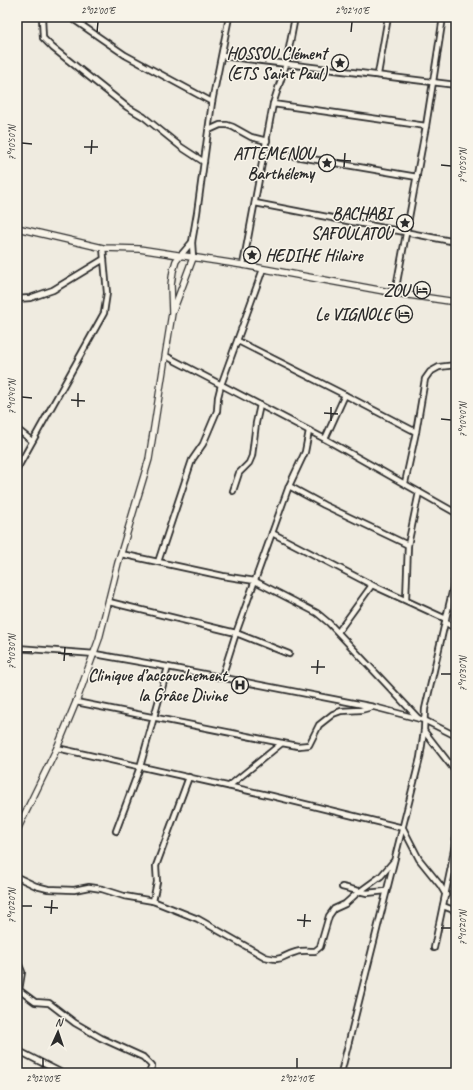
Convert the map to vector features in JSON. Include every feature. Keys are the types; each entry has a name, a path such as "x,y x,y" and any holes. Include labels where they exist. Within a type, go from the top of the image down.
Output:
{"street":[{"path":"42,17 43,38 53,48 127,107 144,117 181,147 204,162"},
{"path":"70,17 125,55 212,102"},
{"path":"172,313 192,258 192,242 212,102 229,17"},
{"path":"243,265 273,104 286,64 295,17"},
{"path":"378,74 388,17"},
{"path":"395,293 426,126 443,17"},
{"path":"222,56 378,74 456,85"},
{"path":"273,104 426,126"},
{"path":"209,130 220,125 227,125 251,137 266,141"},
{"path":"265,151 416,177"},
{"path":"255,203 456,242"},
{"path":"17,228 103,248 139,249 243,265 395,293 456,302"},
{"path":"18,827 57,748 95,654 121,554 148,460 172,313 171,285 174,265 192,242"},
{"path":"17,469 104,313 107,293 103,248"},
{"path":"17,299 42,295 53,290 104,259"},
{"path":"158,562 192,460 202,444 217,411 221,385 238,342 262,269"},
{"path":"238,342 416,432"},
{"path":"166,356 325,439 456,513"},
{"path":"404,483 416,432 427,374 439,367 456,365"},
{"path":"325,439 345,395"},
{"path":"233,491 239,473 249,463 252,456 260,405"},
{"path":"17,429 32,441"},
{"path":"222,677 236,633 289,486 306,452 309,431"},
{"path":"289,486 324,505 408,545"},
{"path":"406,600 408,545 420,492"},
{"path":"272,533 372,585 446,620 456,629"},
{"path":"121,554 223,576 255,581 317,613 324,617 418,718"},
{"path":"341,1073 420,758 424,731 425,709 456,575"},
{"path":"338,632 372,585"},
{"path":"109,602 236,633 289,654"},
{"path":"17,648 95,654 374,707 424,720 456,736"},
{"path":"116,831 140,767 155,718 168,667"},
{"path":"76,702 298,746 309,745 319,725 333,714 341,711 361,710 374,707"},
{"path":"424,731 456,772"},
{"path":"229,786 282,743"},
{"path":"57,748 229,786 402,828 419,859 440,885 446,895"},
{"path":"153,901 158,882 156,866 189,777"},
{"path":"434,948 446,895 456,838"},
{"path":"17,877 36,886 48,889 74,890 89,887 102,889 124,896 153,901 198,919 265,957 282,959 295,952 316,952 320,947 328,916 334,909 345,904 381,876 394,860"},
{"path":"342,887 361,892 386,891"},
{"path":"443,906 456,911"},
{"path":"17,960 22,972 18,990 35,1002 49,1003 75,1023 101,1038 143,1057 152,1066 149,1073"},
{"path":"17,1050 62,1073"}],"place":[{"name":"HOSSOU Clément (ETS Saint Paul)","path":"340,63"},
{"name":"ATTEMENOU Barthélemy","path":"327,163"},
{"name":"BACHABI SAFOULATOU","path":"405,223"},
{"name":"HEDIHE Hilaire","path":"252,255"},
{"name":"ZOU","path":"422,290"},
{"name":"Le VIGNOLE","path":"404,314"},
{"name":"Clinique d’accouchement la Grâce Divine","path":"240,685"}]}
